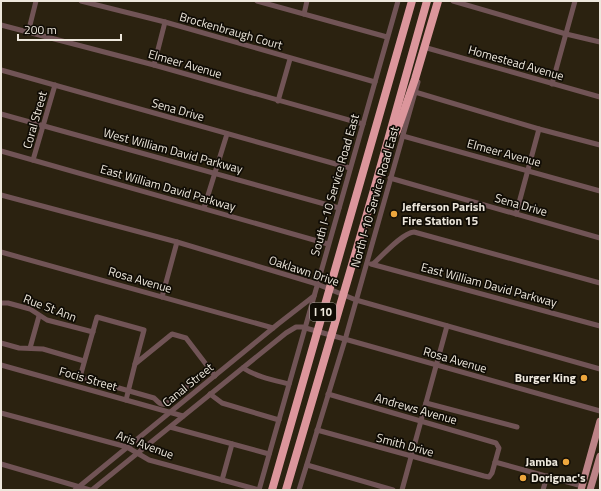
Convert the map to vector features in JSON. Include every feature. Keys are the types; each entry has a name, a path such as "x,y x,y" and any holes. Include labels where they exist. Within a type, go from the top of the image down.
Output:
{"highway":[{"path":"394,66 407,1"},
{"name":"I 10","path":"272,490 358,194 412,1"},
{"name":"I 10","path":"286,490 372,199 427,1"},
{"path":"384,154 397,131 438,1"}],"main road":[{"path":"583,488 600,421"},
{"path":"590,490 600,455"}],"street":[{"path":"28,32 36,1"},
{"name":"Brockenbraugh Court","path":"81,1 165,22 374,82"},
{"path":"257,1 387,37"},
{"path":"304,14 307,1"},
{"name":"South I-10 Service Road East","path":"259,490 398,1"},
{"name":"North I-10 Service Road East","path":"299,490 345,340 441,1"},
{"path":"453,1 566,34 600,42"},
{"path":"552,84 575,1"},
{"path":"154,66 165,22"},
{"name":"Elmeer Avenue","path":"1,25 362,124"},
{"name":"Homestead Avenue","path":"427,48 600,97"},
{"path":"278,101 290,59"},
{"name":"Sena Drive","path":"1,70 350,168"},
{"name":"Coral Street","path":"33,160 55,86"},
{"path":"415,92 539,129 600,145"},
{"name":"West William David Parkway","path":"1,114 339,208"},
{"path":"516,214 539,129"},
{"path":"204,208 227,134"},
{"name":"Elmeer Avenue","path":"403,136 600,191"},
{"name":"East William David Parkway","path":"1,151 328,244"},
{"name":"Sena Drive","path":"390,178 600,238"},
{"name":"Oaklawn Drive","path":"1,194 177,242 317,284 356,300 600,369"},
{"path":"366,262 374,264 395,244 412,232 600,283"},
{"path":"162,297 177,242"},
{"name":"Rosa Avenue","path":"1,252 272,328"},
{"name":"East William David Parkway","path":"374,264 600,326"},
{"name":"Canal Street","path":"77,488 272,328 314,296"},
{"name":"Rue St Ann","path":"1,303 8,303 30,309 47,320 93,332"},
{"path":"30,348 40,316"},
{"path":"126,400 128,391 144,330 97,317 80,377 128,391 154,398 160,404 166,404 209,368"},
{"path":"402,490 410,456 447,326"},
{"name":"Canal Street","path":"91,490 291,330 296,327 304,328"},
{"name":"Rosa Avenue","path":"304,328 600,411"},
{"path":"135,364 172,334 186,338 215,376"},
{"path":"1,344 18,348 43,349 84,361"},
{"name":"Focis Street","path":"1,366 183,416"},
{"path":"243,368 263,378 289,384"},
{"path":"210,394 222,403 279,420"},
{"name":"Andrews Avenue","path":"328,394 496,443 499,448 495,462"},
{"path":"426,403 517,427"},
{"name":"Aris Avenue","path":"1,413 127,447 149,460 259,490"},
{"path":"170,427 269,454"},
{"name":"Smith Drive","path":"317,430 489,477 492,473 495,462"},
{"path":"222,480 232,444"},
{"path":"591,453 600,455"},
{"path":"495,462 547,476 583,488"},
{"path":"1,464 77,488 91,490"},
{"path":"306,465 393,490"},
{"path":"543,490 547,476"}],"place":[{"name":"Jefferson Parish Fire Station 15","path":"394,214"},
{"name":"Burger King","path":"584,378"},
{"name":"Jamba","path":"566,462"},
{"name":"Dorignac's","path":"523,478"}]}
